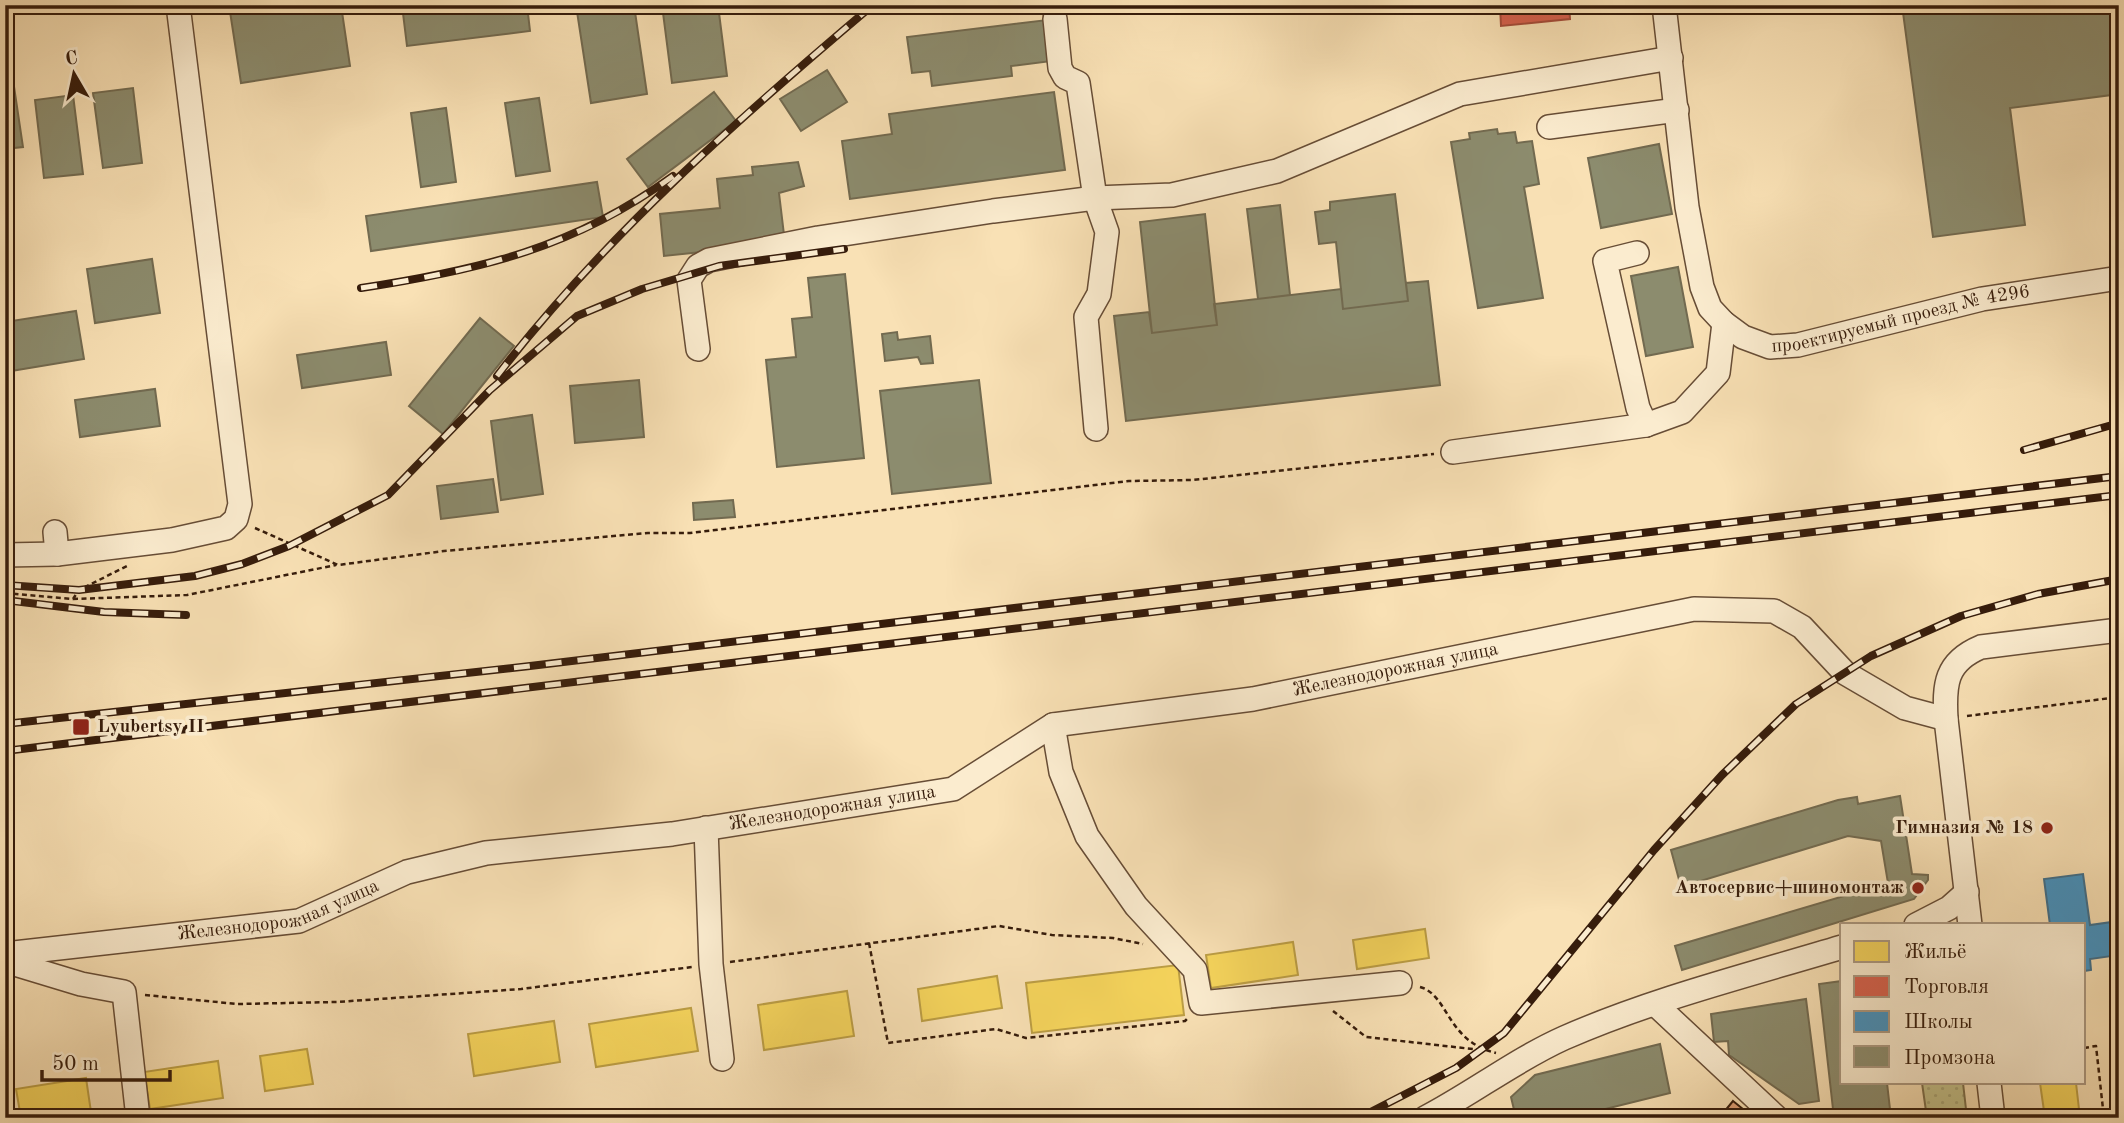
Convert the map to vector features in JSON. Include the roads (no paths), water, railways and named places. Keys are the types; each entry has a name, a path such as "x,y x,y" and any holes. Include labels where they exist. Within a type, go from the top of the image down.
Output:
{"street":[{"path":"5,555 56,543 172,540 226,528 236,519 240,504 178,5"},
{"name":"проектируемый проезд № 4296","path":"1664,5 1687,207 1702,287 1710,308 1743,337 1770,347 1798,345 1982,299 2119,278"},
{"path":"1055,19 1060,68 1065,77 1078,83 1095,198 1107,232 1099,294 1086,317 1096,429"},
{"path":"698,349 689,280 698,266 709,260 818,238 1095,198 1172,195 1276,171 1460,94 1671,58"},
{"path":"1549,127 1677,110"},
{"path":"1637,253 1605,261 1638,408 1646,425"},
{"path":"1453,452 1646,425 1682,412 1718,373 1724,323"},
{"name":"Железнодорожная улица","path":"5,954 299,921 407,872 486,853 706,828 953,789 1053,725 1252,699 1694,609 1774,611 1802,627 1845,673 1905,708 1946,719"},
{"path":"1970,923 1946,719 1944,687 1953,667 1970,652 1987,646 2119,630"},
{"path":"1053,725 1060,772 1087,836 1136,906 1195,970 1201,1003 1400,983"},
{"path":"706,828 711,964 722,1059"},
{"path":"1920,923 1949,908 1967,892"},
{"path":"1425,1118 1521,1060 1564,1038 1655,1004 1840,948"},
{"path":"5,961 81,984 124,992 138,1118"},
{"path":"1655,1004 1777,1118"},
{"path":"1989,1084 1993,1118"}],"railway":[{"path":"497,376 538,325 628,227 723,135 873,5"},
{"path":"361,288 446,273 524,252 599,221 636,201 673,176"},
{"path":"5,585 79,590 195,576 242,564 289,546 388,495 490,390 577,316 642,289 719,266 844,249"},
{"path":"2024,450 2119,423"},
{"path":"5,724 530,666 2119,476"},
{"path":"5,751 2119,495"},
{"path":"1359,1118 1456,1068 1504,1033 1654,850 1722,775 1796,704 1871,656 1961,616 2038,594 2119,579"},
{"path":"5,600 104,612 186,615"}],"place":[{"name":"Lyubertsy II","path":"81,727"},
{"name":"Гимназия № 18","path":"2047,828"},
{"name":"Автосервис+шиномонтаж","path":"1918,888"}]}
